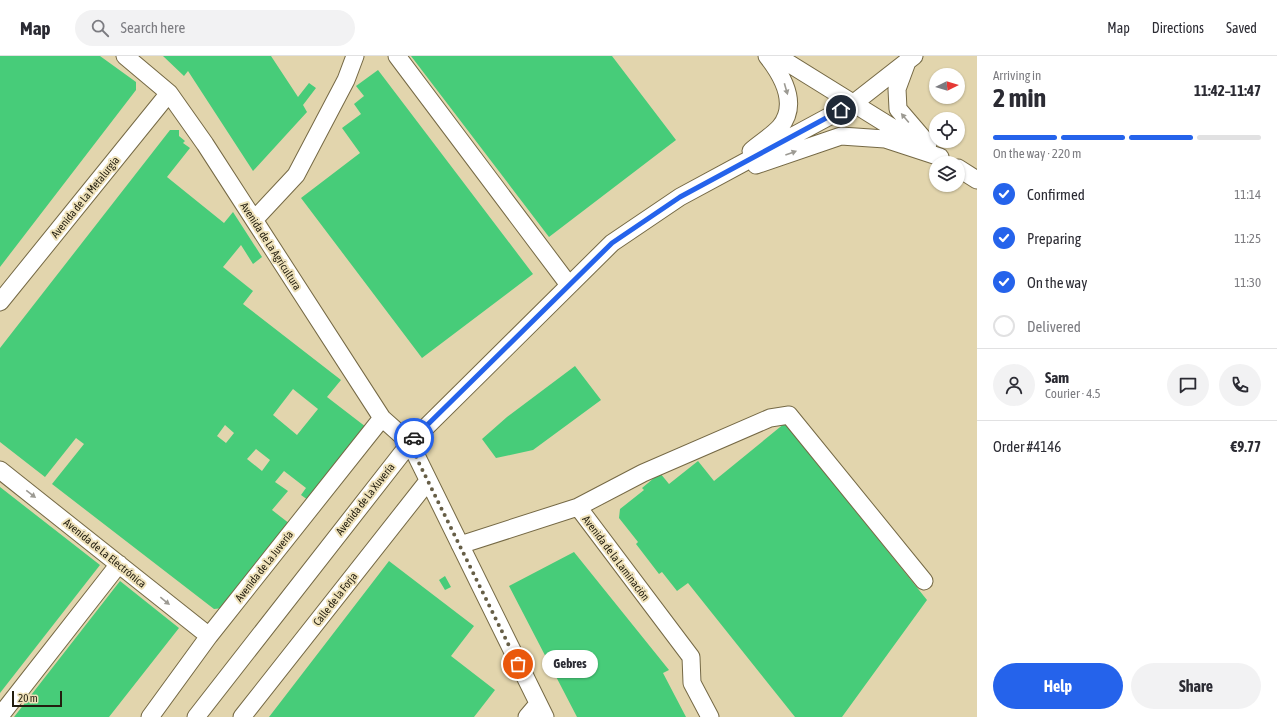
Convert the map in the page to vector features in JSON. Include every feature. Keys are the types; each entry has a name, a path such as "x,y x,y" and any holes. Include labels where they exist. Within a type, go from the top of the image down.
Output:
{"street":[{"name":"Avenida de La Agricultura","path":"126,56 169,93 205,144 382,418 410,443"},
{"path":"254,220 296,175 346,80 354,56"},
{"path":"397,56 569,285"},
{"path":"727,172 780,126 787,110 788,92 779,72 767,56"},
{"path":"777,56 939,156"},
{"path":"854,103 911,59"},
{"path":"911,59 897,89 898,109 941,156"},
{"name":"Avenida de La Metalurgia","path":"0,302 169,93"},
{"name":"Avenida de La Xuvería","path":"196,717 410,443 612,243 680,197 854,103"},
{"path":"727,172 766,163 841,136 885,139 934,156"},
{"path":"965,172 977,180"},
{"path":"578,507 643,473 770,418 789,415 924,581"},
{"name":"Avenida de La Juvería","path":"150,717 209,636 382,418"},
{"path":"410,443 541,710 527,717"},
{"name":"Avenida de La Electrónica","path":"0,470 209,636"},
{"name":"Calle de la Forja","path":"242,717 428,481"},
{"name":"Avenida de la Laminación","path":"460,545 578,507 691,657 692,683 710,717"},
{"path":"0,716 119,564"}],"building":[{"path":"0,56 100,56 136,82 136,90 0,267"},
{"path":"163,56 271,56 298,97 309,83 316,88 303,105 307,112 253,171 188,71 184,76"},
{"path":"411,56 612,56 676,140 549,237"},
{"path":"378,70 533,274 422,358 301,198 360,153 342,128 361,114 354,104 364,96 356,86"},
{"path":"170,130 179,130 179,136 185,141 183,143 190,148 167,177 224,223 233,212 262,257 253,264 241,245 223,267 253,291 243,304 341,380 327,397 366,427 308,500 301,495 306,488 284,471 275,482 288,491 272,510 290,524 224,608 214,609 52,484 84,444 76,438 45,477 0,442 0,348","holes":["293,389 318,409 297,435 273,415","225,425 234,433 226,443 217,436","256,449 270,460 262,471 247,459"]},
{"path":"575,366 601,400 533,450 496,458 482,439 507,417"},
{"path":"785,423 927,600 842,717 795,717 688,583 677,591 662,572 659,574 636,544 638,542 619,518 620,509 644,490 642,488 660,473 669,484 698,461 714,481"},
{"path":"0,487 100,565 0,693"},
{"path":"574,552 669,670 663,673 686,717 577,717 509,586"},
{"path":"389,561 474,626 451,656 495,690 474,717 269,717"},
{"path":"445,576 451,587 445,590 439,580"},
{"path":"120,581 179,628 109,717 14,717"}],"way so far":[{"path":"414,438 410,443 419,463 518,664"}],"place":[{"name":"Gebres","path":"518,664"}],"route":[{"path":"414,438 612,243 680,197 841,110"}]}
